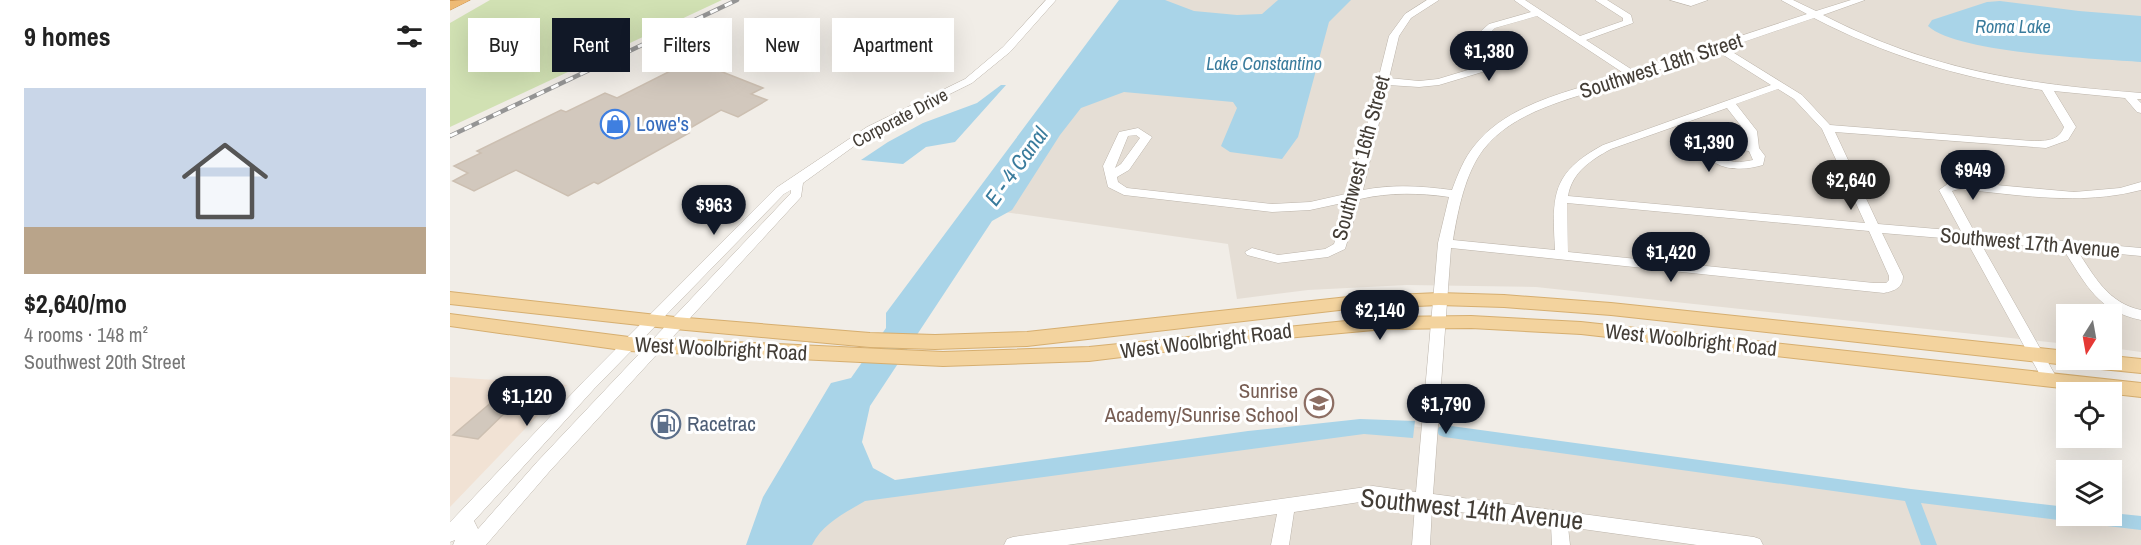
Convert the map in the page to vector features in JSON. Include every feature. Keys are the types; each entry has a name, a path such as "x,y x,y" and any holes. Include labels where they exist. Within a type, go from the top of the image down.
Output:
{"highway":[{"path":"450,6 463,0"}],"main road":[{"name":"West Woolbright Road","path":"450,298 652,321 870,340 980,342 1065,335 1295,307 1439,299 1532,302 2056,357"},
{"name":"West Woolbright Road","path":"450,321 654,346 897,358 991,359 1113,352 1353,325 1437,322 1581,328 2141,390"},
{"path":"2122,364 2141,366"}],"street":[{"name":"Corporate Drive","path":"455,528 629,344 780,191 797,182 874,128 953,90 988,68 1010,49 1051,0"},
{"name":"Southwest 16th Street","path":"1252,252 1278,259 1328,254 1342,242 1397,30 1408,16 1434,0"},
{"path":"1519,0 1633,75"},
{"path":"1579,39 1628,23 1628,17 1600,0"},
{"path":"1675,0 1691,3 1703,0"},
{"path":"1786,0 1877,45 1934,65 1979,77 2047,89 2141,96"},
{"name":"Southwest 18th Street","path":"1421,545 1445,243 1458,195 1473,157 1490,136 1503,125 1542,105 1860,0"},
{"path":"1383,81 1433,83 1505,62 1511,57 1510,54 1488,37 1486,31 1492,26 1539,13"},
{"path":"1445,243 1874,288 1886,289 1893,286 1896,276 1827,128 1808,106 1780,85 1718,47"},
{"path":"1562,256 1560,199 1568,176 1582,161 1595,153 1780,85"},
{"path":"1827,128 2048,144 2063,139 2069,133 2070,127 2047,89"},
{"path":"2128,95 2141,110"},
{"path":"1729,103 1751,131 1753,148"},
{"path":"1112,175 1112,184 1124,191 1253,207 1310,206 1355,195 1400,189 1458,195"},
{"name":"Corporate Drive","path":"475,545 675,323 797,194 797,182"},
{"path":"2050,380 1945,194 1945,190 1952,185 2082,195 2122,192 2141,186"},
{"name":"Southwest 17th Avenue","path":"1560,199 2141,252"},
{"path":"2068,247 2106,302 2125,312 2141,315"},
{"name":"Southwest 14th Avenue","path":"1013,545 1361,493 1424,499 1754,545"},
{"path":"1280,545 1287,504"},
{"path":"1559,518 1561,545"},
{"path":"455,528 467,525 469,529 462,545"}],"shaded area":[{"path":"1137,0 2141,0 2141,352 2122,349 2122,304 2056,304 2056,343 1536,287 1407,285 1308,290 1237,299 1228,244 984,209"},
{"path":"450,377 567,385 450,507"},
{"path":"1405,425 1911,495 2056,513 2056,526 2122,526 2122,521 2141,523 2141,545 786,545 806,495"}],"green space":[{"path":"490,0 722,0 683,18 642,18 642,37 630,43 630,18 552,18 552,72 568,72 450,127 450,23"}],"water":[{"path":"1119,0 1165,0 1194,11 1237,15 1262,14 1278,0 1351,0 1329,22 1298,137 1282,159 1230,152 1221,146 1237,108 1233,102 1124,92 1081,108 1060,135 1012,210 992,221 870,406 862,442 873,468 895,480 1248,431 1360,419 1415,421 1413,438 1364,434 865,501 828,525 812,545 746,545 763,497 831,383 851,378 886,328 886,313"},
{"name":"Roma Lake","path":"2000,1 2141,16 2141,62 2029,53 1967,43 1943,35 1928,26 1932,20 1987,2"},
{"path":"1001,85 1006,85 955,142 926,147 903,164 861,160 923,123 977,103"}],"building":[{"name":"Lowe's","path":"668,72 722,72 763,88 751,94 767,100 738,117 721,110 685,131 689,133 598,184 594,182 568,196 516,170 474,191 453,181 468,173 454,166 481,153 477,151 561,110 566,112 605,93 617,98"},
{"path":"493,401 514,404 478,439 453,435"}],"waterway":[{"path":"1444,431 1911,495"},
{"path":"1911,495 2056,513"},
{"path":"1911,495 1929,545"},
{"path":"2122,521 2141,523"}],"railway":[{"path":"450,136 737,0"}],"place":[{"name":"Lowe's","path":"615,124"},
{"name":"Sunrise Academy/Sunrise School","path":"1319,403"},
{"name":"Racetrac","path":"666,424"}],"water label":[{"name":"Lake Constantino","path":"1264,64"},
{"name":"E - 4 Canal","path":"1016,166"}]}
